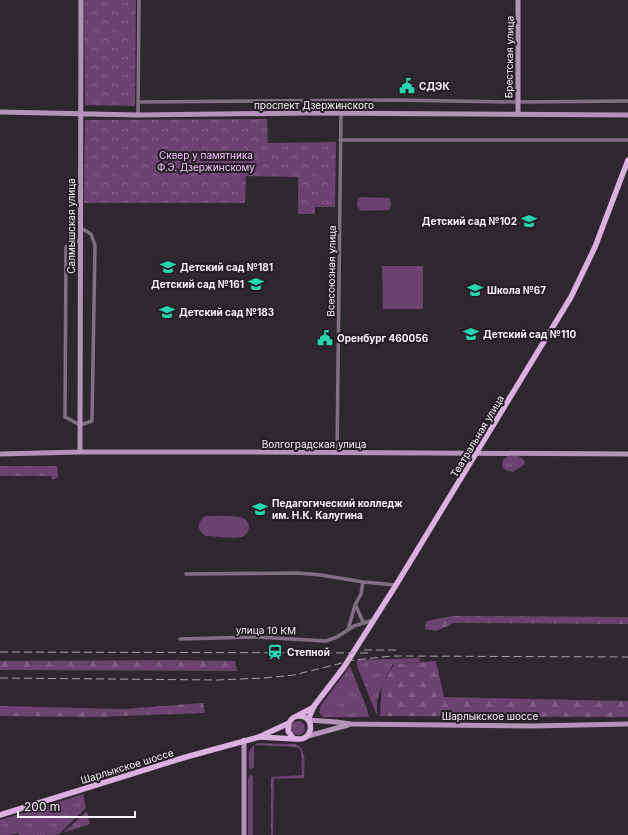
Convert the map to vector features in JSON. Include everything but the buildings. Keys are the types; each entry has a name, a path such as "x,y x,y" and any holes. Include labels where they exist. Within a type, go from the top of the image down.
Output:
{"main road":[{"name":"Салмышская улица","path":"80,452 81,0"},
{"name":"Брестская улица","path":"518,0 518,114"},
{"name":"проспект Дзержинского","path":"0,112 138,115 340,113 628,115"},
{"name":"Театральная улица","path":"308,720 314,706 344,667 396,584 557,320 584,272 628,160"},
{"name":"Волгоградская улица","path":"0,454 80,452 628,454"},
{"name":"Театральная улица","path":"296,716 314,706"},
{"path":"296,716 303,716 308,720 311,728 308,736 302,739 296,739 290,735 288,731 289,723 292,718 296,716"},
{"name":"Шарлыкское шоссе","path":"308,720 351,724 533,726 628,724"},
{"name":"Шарлыкское шоссе","path":"0,815 244,740 259,737 289,723"},
{"name":"Шарлыкское шоссе","path":"308,736 351,724"},
{"name":"Шарлыкское шоссе","path":"259,737 296,739"},
{"path":"244,740 244,835"}],"street":[{"path":"138,115 139,0"},
{"path":"138,102 394,100 517,102 628,101"},
{"name":"Всесоюзная улица","path":"337,453 340,113"},
{"path":"340,140 628,140"},
{"path":"80,228 91,234 95,245 92,420 80,425 65,417 66,247 80,240"},
{"path":"186,574 298,573 363,582 396,584"},
{"path":"348,630 363,582"},
{"path":"355,605 363,622"},
{"name":"улица 10 КМ","path":"180,639 257,637 326,641 337,637 363,622 373,620"}],"green space":[{"path":"84,0 136,0 135,106 85,105"},
{"name":"Сквер у памятника Ф.Э. Дзержинскому","path":"267,119 268,143 336,142 335,207 315,207 315,214 298,214 298,177 246,176 245,203 84,203 85,120"},
{"path":"358,198 388,198 390,199 391,205 389,210 361,211 357,206"},
{"path":"382,266 423,266 423,309 383,309"},
{"path":"508,456 518,456 524,460 525,464 513,472 505,470 502,466 503,460"},
{"path":"0,466 57,466 58,476 55,479 52,479 51,476 0,476"},
{"path":"206,516 243,518 248,522 249,528 246,535 237,538 206,536 199,529 199,523"},
{"path":"453,616 628,617 628,624 454,623 436,631 425,629 426,622"},
{"path":"421,658 419,662 393,664 382,686 377,701 377,716 357,666 357,660"},
{"path":"0,661 235,661 237,671 0,670"},
{"path":"436,661 444,697 628,701 628,717 380,716 382,686 394,664"},
{"path":"350,666 369,717 323,717 319,712 321,705"},
{"path":"349,671 348,677 340,694 322,713 320,711"},
{"path":"203,703 205,713 95,717 0,716 0,706 123,709"},
{"path":"295,721 301,721 305,725 305,731 301,735 295,735 291,731 291,725"},
{"path":"258,743 296,744 300,747 304,754 304,778 274,779 273,835 271,835 271,777 302,775 301,751 297,747 254,745"},
{"path":"254,745 254,768 250,769 249,753"},
{"path":"252,775 253,835 248,835 248,779 249,776"},
{"path":"83,794 86,808 59,834 19,835 18,833 0,835 0,820"},
{"path":"87,811 90,824 63,833"}],"railway":[{"path":"364,650 398,650"},
{"path":"0,652 370,653"},
{"path":"0,678 217,680 294,675 354,660 392,656 628,657"}],"place":[{"name":"СДЭК","path":"407,86"},
{"name":"Детский сад №102","path":"529,221"},
{"name":"Детский сад №181","path":"168,267"},
{"name":"Детский сад №161","path":"256,284"},
{"name":"Школа №67","path":"475,290"},
{"name":"Детский сад №183","path":"167,312"},
{"name":"Детский сад №110","path":"471,334"},
{"name":"Оренбург 460056","path":"325,338"},
{"name":"Педагогический колледж им. Н.К. Калугина","path":"260,509"},
{"name":"Степной","path":"275,652"}]}
